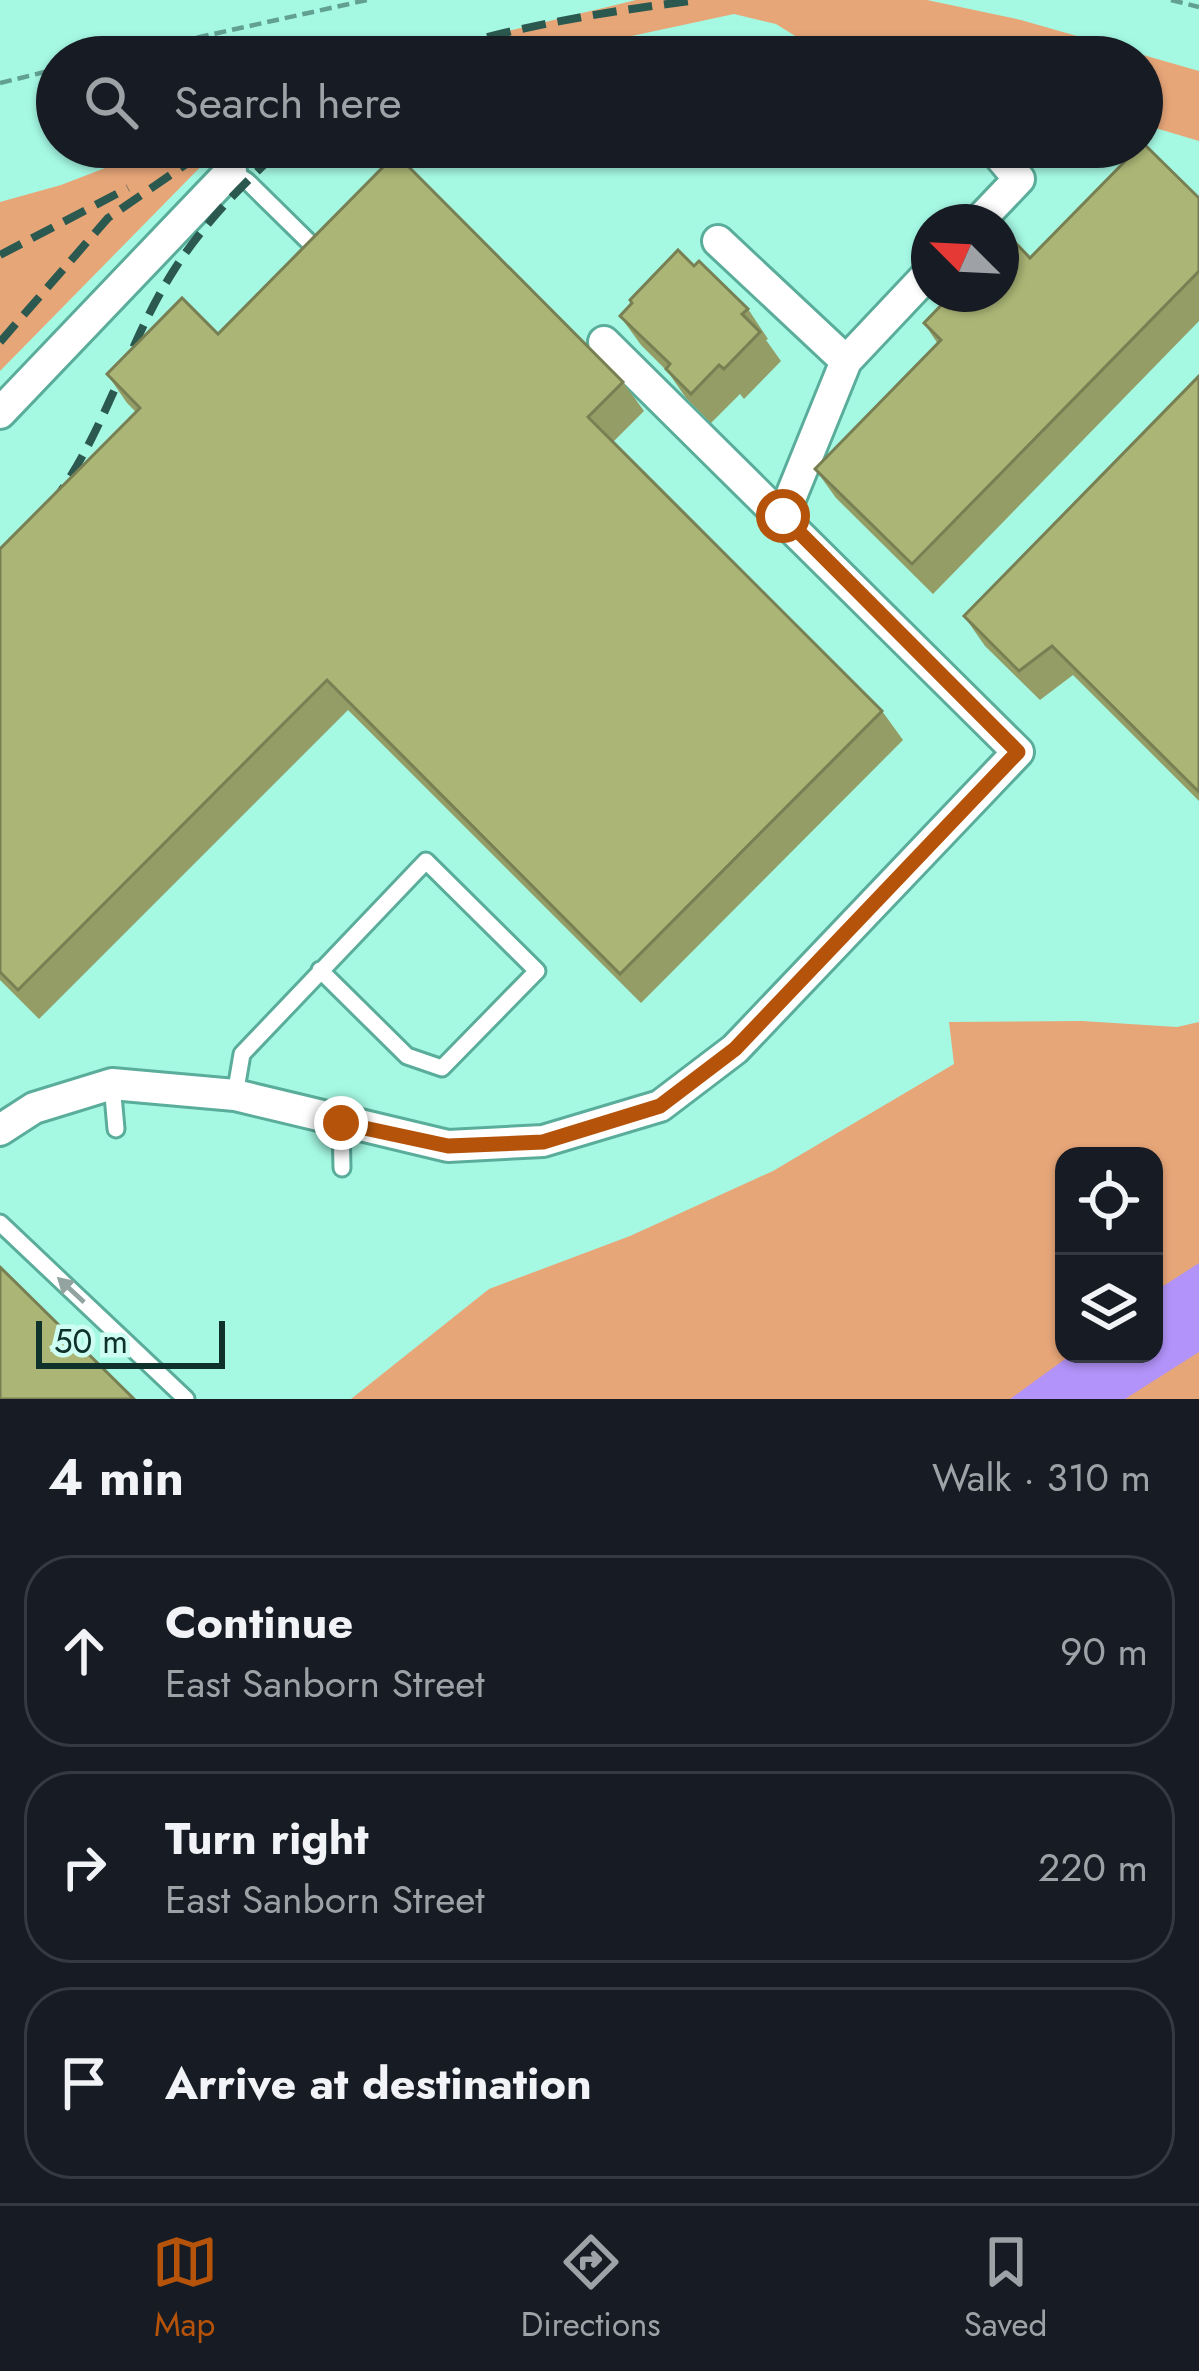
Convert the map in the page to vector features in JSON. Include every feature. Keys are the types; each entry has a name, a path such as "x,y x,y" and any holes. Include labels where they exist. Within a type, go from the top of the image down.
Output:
{"street":[{"path":"995,204 1019,179 1010,168"},
{"path":"0,412 231,171"},
{"path":"718,241 846,361"},
{"path":"783,516 846,361 911,292"},
{"path":"0,1130 34,1108 112,1084 235,1095 448,1146 543,1142 660,1106 735,1049 1018,752 604,343"}],"lane":[{"path":"231,171 313,246"},
{"path":"235,1095 242,1054 320,970 426,861 537,971 442,1068 407,1056 320,970"},
{"path":"112,1084 116,1130"},
{"path":"341,1123 342,1168"},
{"path":"0,1223 187,1399"}],"path":[{"path":"205,36 367,0"},
{"path":"1171,0 1199,7"},
{"path":"0,83 36,74"}],"shaded area":[{"path":"636,0 927,0 1077,36 795,36 776,24 734,14 632,36 487,36"},
{"path":"1163,61 1199,71 1199,141 1163,130"},
{"path":"105,168 199,168 0,371 0,202"},
{"path":"1082,1021 1177,1027 1199,1022 1199,1399 351,1399 489,1289 630,1236 773,1171 954,1064 949,1022"},
{"path":"1199,1263 1199,1352 1125,1399 1010,1399 1060,1363 1163,1363 1163,1286"}],"building":[{"path":"1163,163 1199,198 1199,271 912,564 815,469 941,340 924,323 935,312 1019,312 1019,246 1030,258 1118,168 1163,168"},
{"path":"382,168 410,168 623,382 588,417 882,711 620,974 327,680 18,990 0,972 0,549 140,408 107,374 182,298 218,334"},
{"path":"678,250 694,266 699,261 748,309 742,314 760,332 691,394 666,369 670,364 620,316"},
{"path":"1199,376 1199,792 1052,646 1019,671 964,616"},
{"path":"0,1267 134,1399 0,1399"}],"railway":[{"path":"492,36 698,0"},
{"path":"0,342 108,218 181,168"},
{"path":"50,506 86,450 174,270 198,236 262,168"},
{"path":"0,255 128,188"}],"route":[{"path":"341,1123 448,1146 543,1142 660,1106 735,1049 1018,752 783,516"}]}
